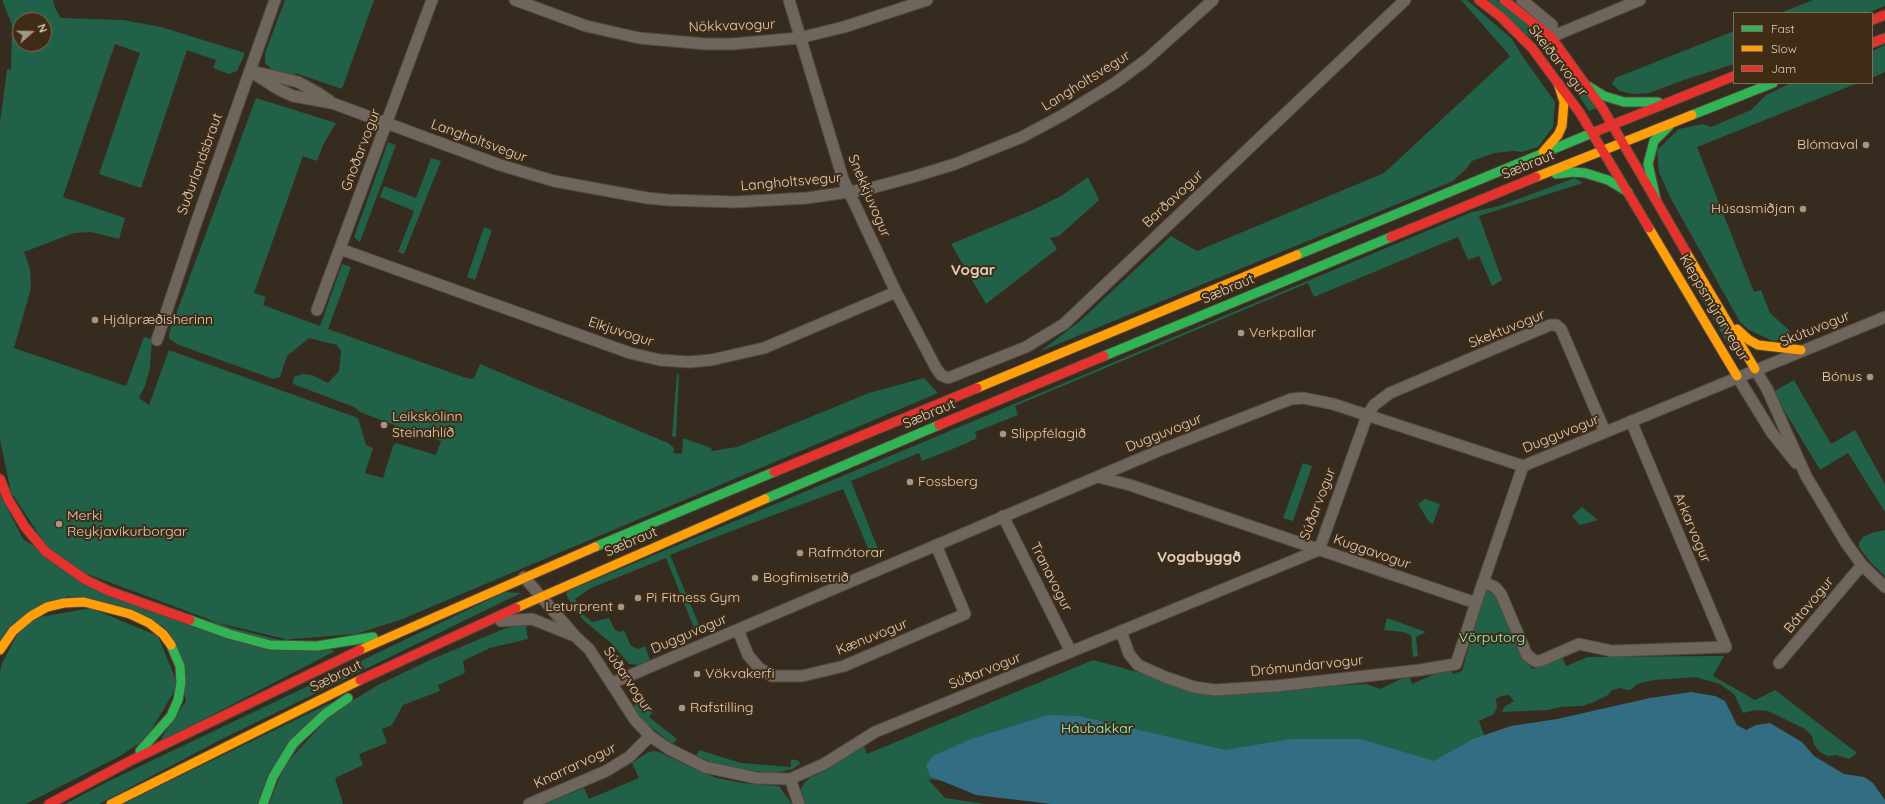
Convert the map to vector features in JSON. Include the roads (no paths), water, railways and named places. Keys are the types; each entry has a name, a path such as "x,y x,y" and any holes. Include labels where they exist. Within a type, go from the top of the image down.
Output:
{"main road":[{"name":"Skeiðarvogur","path":"1479,0 1501,17 1519,34 1558,83 1603,150"},
{"name":"Skeiðarvogur","path":"1504,0 1551,37 1588,86 1623,142"},
{"path":"1873,20 1885,15"},
{"path":"1873,43 1885,38"},
{"name":"Sæbraut","path":"49,804 132,760 392,635 524,577 1542,153 1733,76"},
{"path":"1542,153 1558,135 1562,126 1564,102 1558,83"},
{"name":"Sæbraut","path":"111,804 389,666 541,597 995,401 1603,150 1770,84"},
{"path":"1588,86 1604,96 1624,102 1644,103 1678,98"},
{"path":"1656,199 1648,164 1654,141 1671,123"},
{"name":"Kleppsmýrarvegur","path":"1623,142 1755,369"},
{"name":"Kleppsmýrarvegur","path":"1603,150 1737,376"},
{"path":"1537,177 1573,172 1585,173 1608,180 1628,192"},
{"path":"1723,312 1741,334 1758,345 1801,350"},
{"path":"0,479 8,499 25,527 46,552 86,580 109,591 229,634 270,645 302,647 317,646 392,635"},
{"path":"0,650 13,631 30,616 47,607 64,603 84,602 130,614 149,623 163,634 174,648 180,666 181,683 178,700 171,716 132,760"},
{"path":"263,804 273,777 293,744 325,714 369,684 389,666"}],"street":[{"name":"Suðurlandsbraut","path":"157,340 195,226 275,0"},
{"name":"Gnoðarvogur","path":"317,310 432,0"},
{"name":"Nökkvavogur","path":"515,0 586,26 662,41 706,44 732,44 799,38 844,27 927,0"},
{"name":"Snekkjuvogur","path":"788,0 843,179 896,292 938,372"},
{"name":"Langholtsvegur","path":"250,71 298,82 332,103 537,177 584,188 647,198 735,202 807,198 849,193 883,185 955,164 1022,136 1063,115 1115,83 1146,60 1213,0"},
{"name":"Barðavogur","path":"938,372 944,377 952,378 1026,347 1064,324 1405,0"},
{"name":"Skeiðarvogur","path":"1522,0 1552,24 1551,37"},
{"path":"1551,37 1640,0"},
{"name":"Eikjuvogur","path":"340,249 630,353 660,360 711,360 764,348 896,292"},
{"name":"Skútuvogur","path":"1755,369 1885,316"},
{"name":"Skektuvogur","path":"1366,416 1374,405 1390,394 1550,325 1556,325 1561,329 1605,432"},
{"path":"1737,376 1755,369"},
{"name":"Kleppsmýrarvegur","path":"1755,369 1765,385 1806,476 1846,543 1862,566 1885,587"},
{"name":"Dugguvogur","path":"612,683 1003,516 1291,399 1303,398 1333,404 1523,466 1737,376"},
{"name":"Kleppsmýrarvegur","path":"1737,376 1772,433 1806,476"},
{"name":"Súðarvogur","path":"524,577 576,637 589,649 635,720 650,736 669,749 705,767 756,778 790,779 817,768 875,732 1319,550 1366,416"},
{"name":"Arkarvogur","path":"1483,582 1495,587 1500,594 1527,655 1535,661 1540,661 1580,644 1612,651 1726,647 1631,421"},
{"path":"1476,603 1523,466"},
{"name":"Kuggavogur","path":"1098,477 1130,485 1476,603"},
{"name":"Tranavogur","path":"1003,516 1071,652"},
{"name":"Kænuvogur","path":"738,630 748,655 758,668 772,676 802,676 844,666 858,660 965,614 936,545"},
{"name":"Bátavogur","path":"1779,663 1862,566"},
{"name":"Drómundarvogur","path":"1121,631 1129,654 1138,665 1165,677 1194,687 1215,690 1276,686 1420,670 1456,664 1476,603"},
{"name":"Súðarvogur","path":"483,624 509,620 532,619 576,637"},
{"name":"Knarrarvogur","path":"528,804 606,771 629,757 650,736"},
{"path":"790,779 798,804"}],"water":[{"path":"1691,692 1715,696 1725,701 1737,725 1746,730 1756,725 1770,723 1802,742 1814,756 1844,774 1864,777 1873,783 1885,800 1885,804 1051,804 976,795 930,776 926,765 933,756 971,739 1048,715 1079,716 1225,750 1291,739 1360,739 1434,761 1473,739 1511,726 1557,719 1650,698"}],"place":[{"name":"Blómaval","path":"1866,145"},
{"name":"Húsasmiðjan","path":"1803,209"},
{"name":"Hjálpræðisherinn","path":"95,320"},
{"name":"Verkpallar","path":"1241,333"},
{"name":"Bónus","path":"1870,377"},
{"name":"Leikskólinn Steinahlíð","path":"384,425"},
{"name":"Slippfélagið","path":"1003,434"},
{"name":"Fossberg","path":"910,482"},
{"name":"Merki Reykjavíkurborgar","path":"59,524"},
{"name":"Rafmótorar","path":"800,553"},
{"name":"Bogfimisetrið","path":"755,578"},
{"name":"Pi Fitness Gym","path":"638,598"},
{"name":"Leturprent","path":"621,607"},
{"name":"Vökvakerfi","path":"697,674"},
{"name":"Rafstilling","path":"682,708"}],"district":[{"name":"Vogar","path":"973,270"},
{"name":"Vogabyggð","path":"1199,557"}],"park label":[{"name":"Vörputorg","path":"1492,638"},
{"name":"Háubakkar","path":"1097,729"}]}
